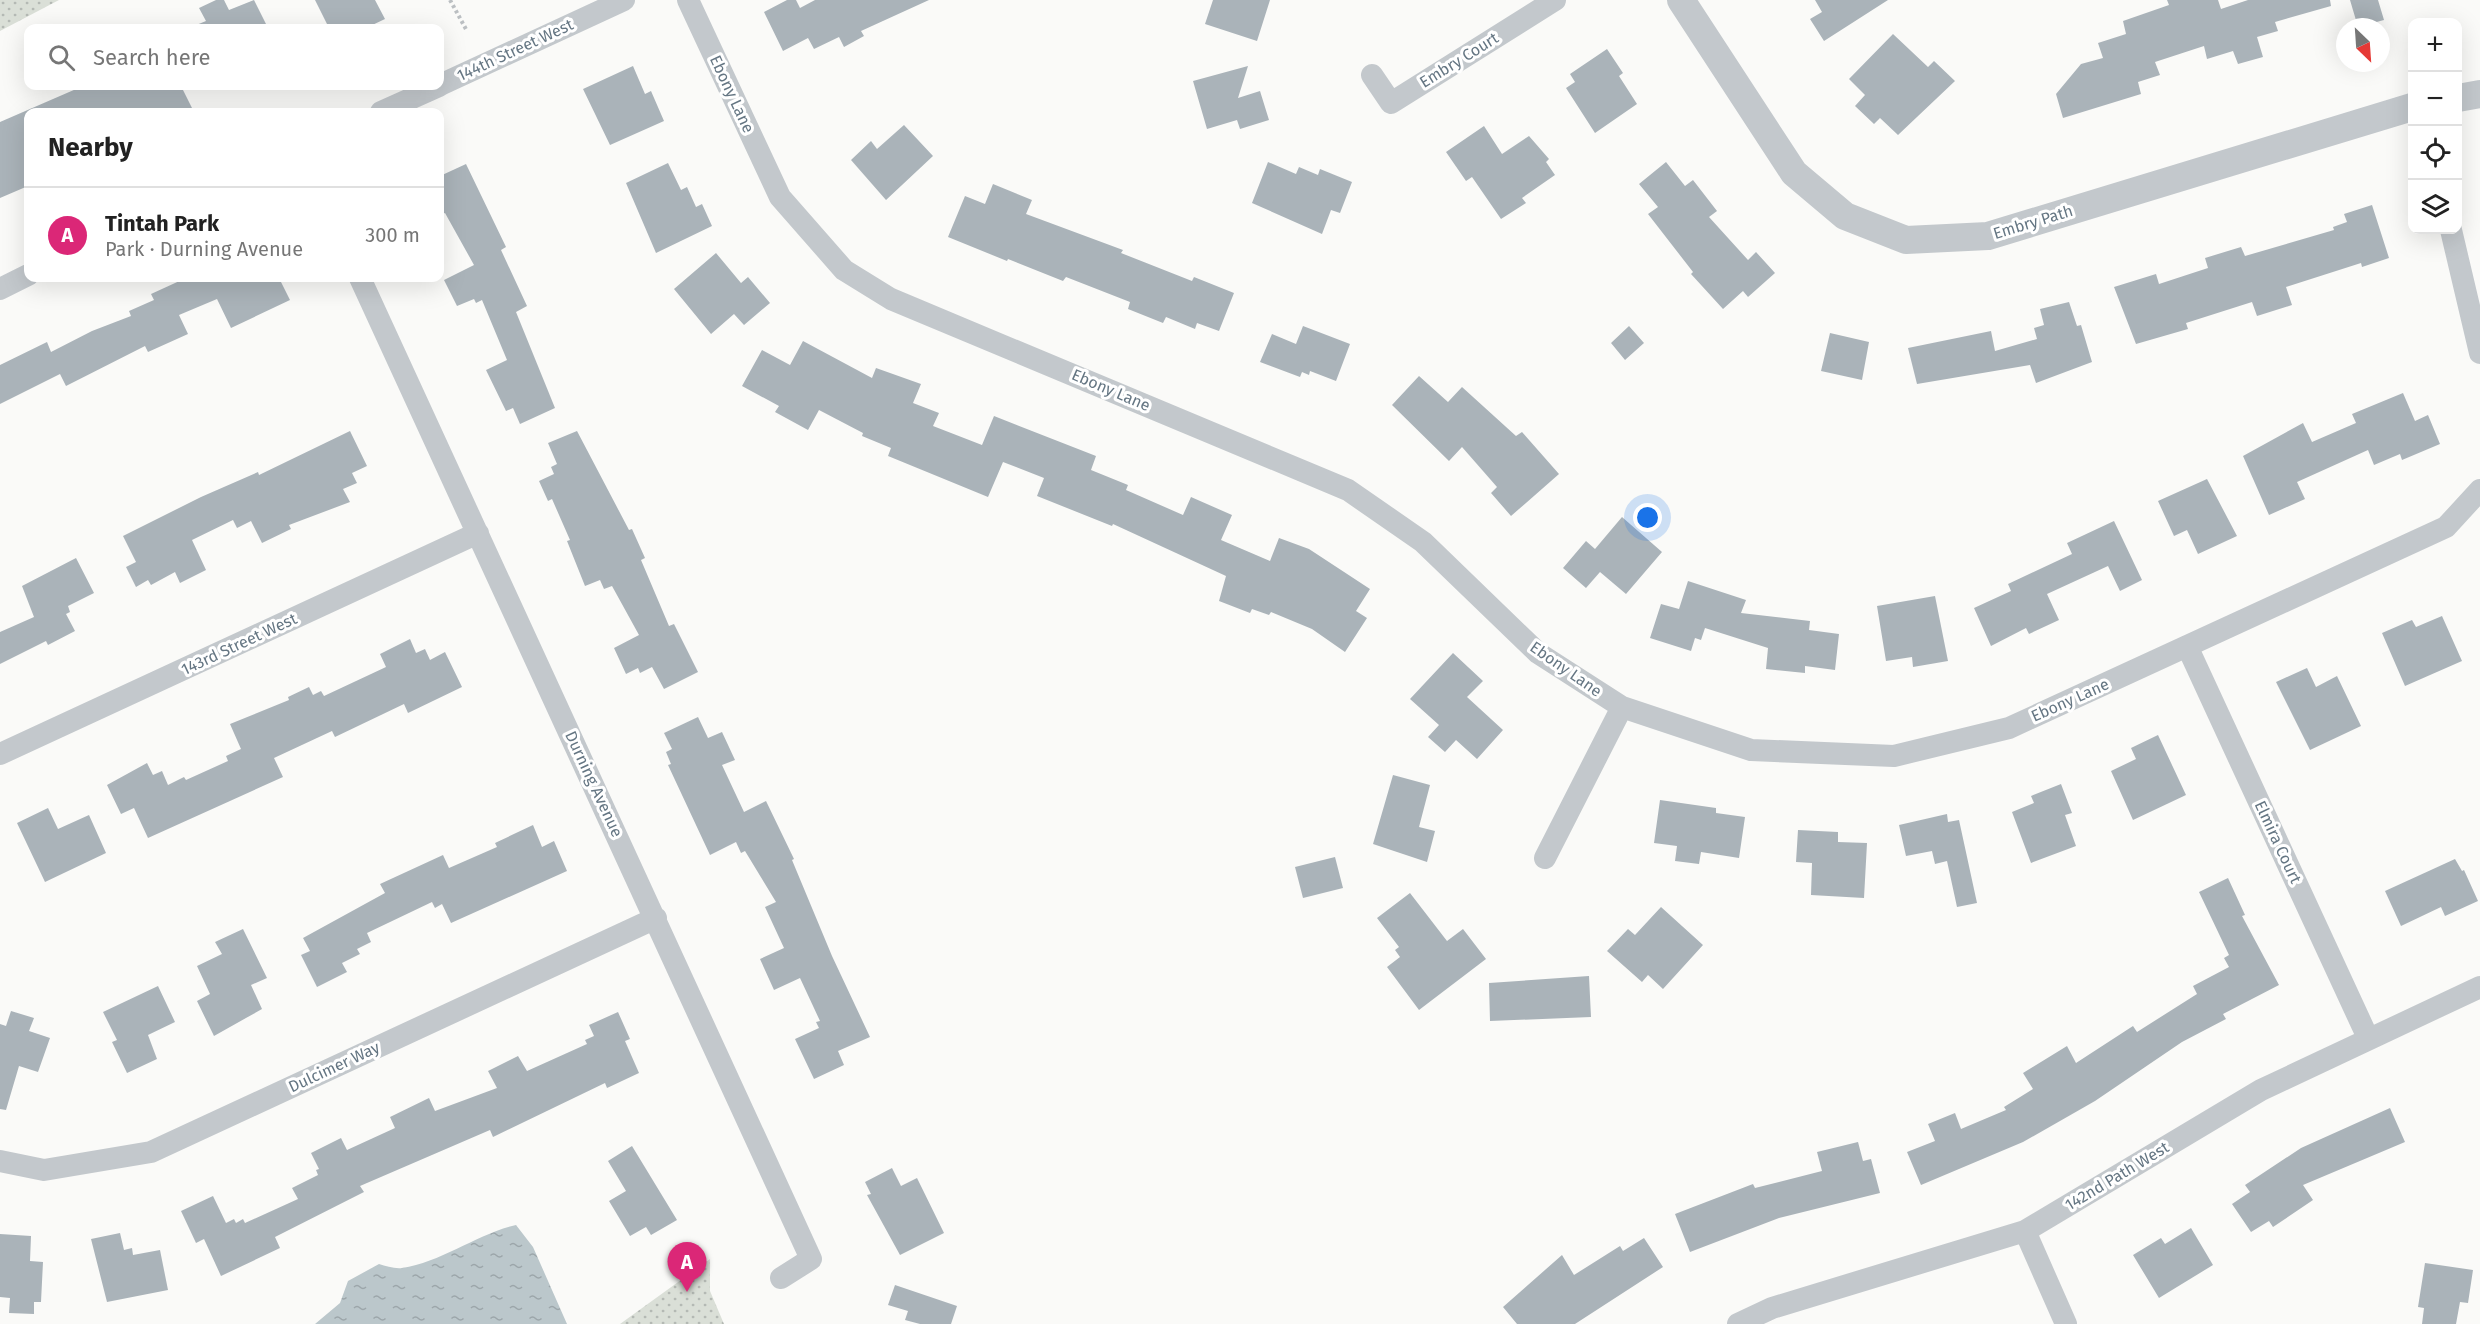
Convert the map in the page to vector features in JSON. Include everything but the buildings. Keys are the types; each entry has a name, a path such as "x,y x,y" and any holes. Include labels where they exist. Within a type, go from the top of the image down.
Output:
{"street":[{"name":"144th Street West","path":"444,83 624,0"},
{"name":"Ebony Lane","path":"688,0 780,197 844,270 891,298 1348,489 1423,542 1538,653 1622,707 1751,750 1894,756 2009,728 2446,527 2480,490"},
{"name":"Embry Court","path":"1372,75 1391,103 1555,0"},
{"name":"Embry Path","path":"1681,0 1794,173 1845,216 1906,240 1988,236 2408,108"},
{"name":"144th Street West","path":"390,108 428,90"},
{"path":"2462,97 2480,94"},
{"path":"2452,234 2480,353"},
{"path":"0,289 24,277"},
{"name":"Durning Avenue","path":"362,282 811,1259 781,1278"},
{"name":"143rd Street West","path":"0,754 478,533"},
{"name":"Elmira Court","path":"2187,646 2368,1038"},
{"path":"1545,858 1622,707"},
{"name":"Dulcimer Way","path":"0,1161 44,1170 151,1152 656,918"},
{"name":"142nd Path West","path":"1738,1324 1772,1308 2025,1231 2261,1090 2480,987"},
{"path":"2025,1231 2066,1324"}],"path":[{"path":"450,0 467,31"}],"shaded area":[{"path":"0,0 59,0 0,31"},
{"path":"710,1259 710,1291 724,1324 620,1324"}],"water":[{"path":"516,1225 533,1247 567,1324 315,1324 340,1303 348,1281 379,1264 399,1268 417,1265"}],"place":[{"name":"Tintah Park","path":"687,1292"}]}
